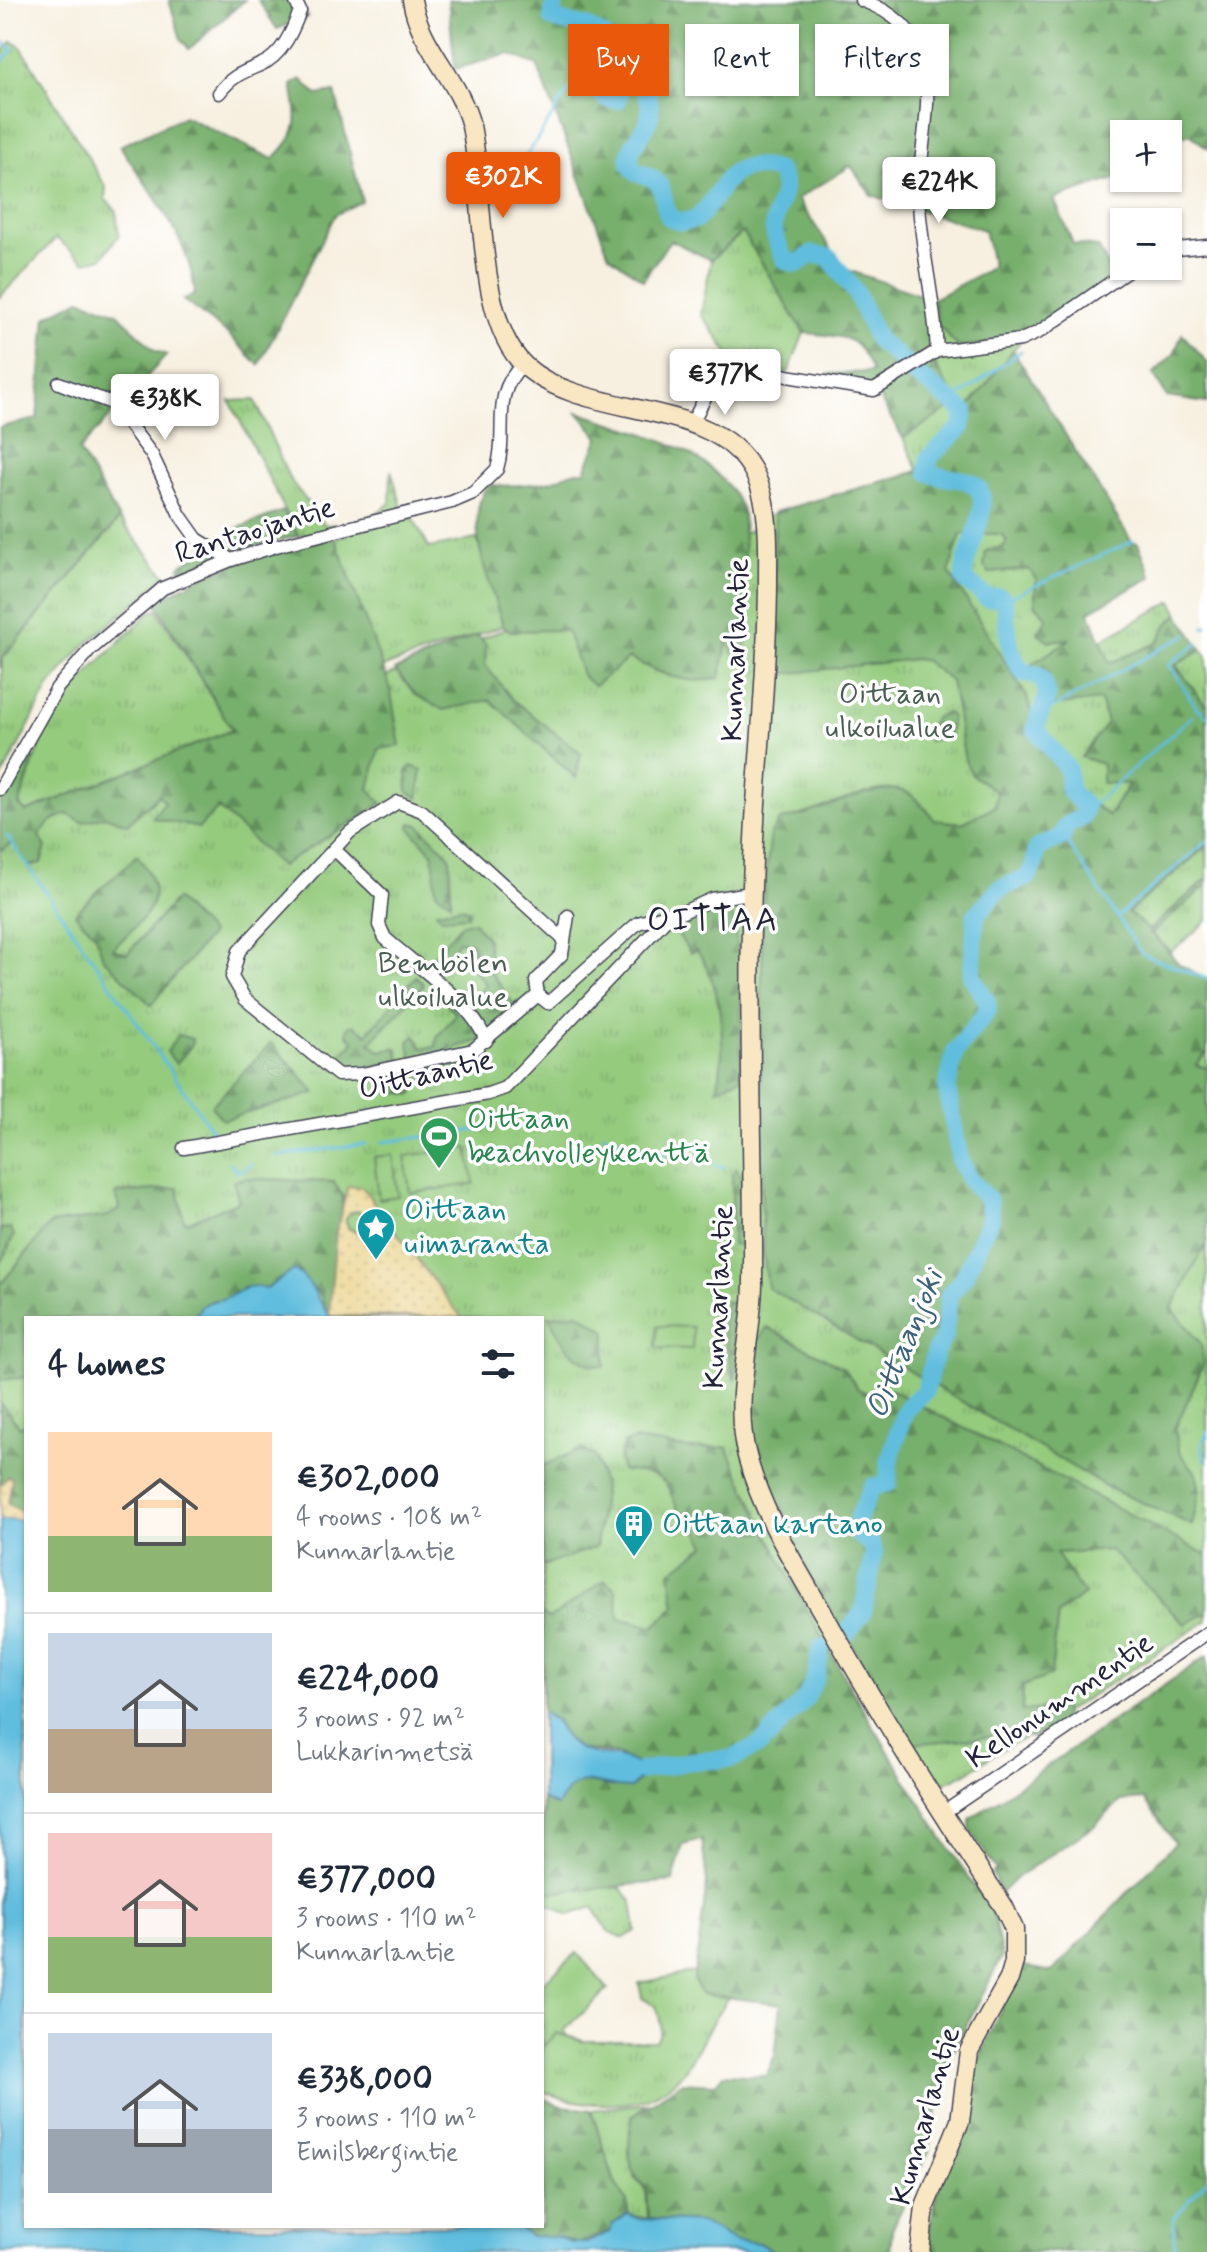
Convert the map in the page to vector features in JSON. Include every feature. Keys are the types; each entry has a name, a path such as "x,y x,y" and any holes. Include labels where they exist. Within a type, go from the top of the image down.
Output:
{"main road":[{"path":"412,0 423,39 458,94 470,122 493,297 512,349 523,364"},
{"name":"Kunnarlantie","path":"523,364 556,385 584,396 692,423 737,451 751,467 766,514 767,647 750,893 753,1288 742,1396 743,1440 754,1476 792,1558 872,1699 1004,1907 1014,1929 1015,1946 1009,1979 969,2051 960,2121 925,2206 920,2252"}],"street":[{"path":"219,93 240,71 263,65 287,43 300,11 295,0"},
{"path":"861,0 883,8 912,38 927,74 930,97 919,200 937,351"},
{"path":"1182,249 1207,246"},
{"path":"692,423 718,372 729,365 745,365 787,376 874,390 937,351 1021,340 1039,332 1115,280"},
{"name":"Rantaojantie","path":"0,789 57,688 90,650 163,588 231,560 452,502 473,493 497,469 502,396 510,377 523,364"},
{"path":"59,383 114,404 152,455 180,515 197,539 231,560"},
{"path":"538,995 486,1041 462,1054 362,1074 338,1075 245,999 232,977 239,951 350,832 398,802 409,803 562,938"},
{"path":"335,850 382,895 379,925 385,938 463,1006 482,1030 486,1041"},
{"name":"Oittaantie","path":"184,1148 488,1094 505,1088 674,914 712,899 750,893"},
{"path":"568,916 562,938 562,954 536,981 538,995 548,1003 554,1001 638,923 674,914"},
{"name":"Kellonummentie","path":"943,1813 1207,1633"}],"green space":[{"path":"169,0 245,0 189,49 181,39"},
{"path":"258,0 300,0 308,17 277,29"},
{"path":"448,0 1207,0 1207,148 1190,134 1182,137 1182,120 1110,120 1110,181 1054,199 1073,244 1098,247 1110,267 1110,278 1038,328 998,342 958,347 939,326 933,299 993,267 984,230 871,195 851,166 797,199 845,269 926,297 934,347 930,355 957,404 903,438 877,394 827,380 828,374 872,372 854,343 839,337 804,333 743,232 711,260 670,240 643,280 609,255 537,65 509,54 455,69"},
{"path":"12,41 21,47 106,187 105,199 116,210 119,235 102,258 85,262 56,238 0,297 0,55"},
{"path":"301,79 317,95 335,92 362,201 335,215 259,365 229,335 183,300 195,294 185,254 167,216 120,146 184,116 273,159 289,141 296,126 292,85"},
{"path":"743,232 804,333 788,373 734,361 701,314 711,260"},
{"path":"926,297 1021,340 920,470 1001,534 1007,542 990,573 1029,569 1036,579 1035,604 1072,639 1028,667 1100,699 1108,723 1102,763 1129,783 1109,816 1087,800 1067,827 1202,1057 1207,1052 1207,1621 1020,1741 960,1777 938,1784 847,1629 783,1723 544,1708 544,1316 24,1316 24,1520 0,1517 0,831 757,528 775,512 919,471 903,438 956,404 930,355"},
{"path":"80,299 118,313 155,351 167,355 79,450 119,519 2,659 0,668 0,427 37,419 46,317"},
{"path":"1182,334 1207,362 1207,403 1167,397 1153,374 1174,354"},
{"path":"1013,350 1132,542 1138,543 1152,577 1089,611 1110,663 1157,643 1168,624 1179,614 1202,650 1176,665 1207,708 1207,846 1128,912 1149,930 1207,879 1207,885 1152,933 1179,964 1207,980 1207,1052 1196,1065 1207,1068 1207,1243 1172,1308 1201,1344 1204,1363 1175,1429 1179,1451 1196,1473 1200,1490 1192,1525 1109,1488 768,1288 763,1252 760,1139 763,900 771,833 780,820 879,790 908,793 935,820 962,823 995,806 996,791 972,775 965,761 951,681 925,661 915,659 774,675 775,512 920,471","holes":["961,534 1001,534 1007,541 1003,547 986,551 984,567 990,573 1029,569 1036,579 1035,604 1047,618 1038,633 1049,641 1070,639 1028,667 1052,706 1100,700 1107,723 1081,757 1102,764 1102,783 1129,784 1109,816 1087,800 1071,802 1060,792 1070,782 1068,769 1038,735 1027,697 949,572"]},
{"path":"255,400 289,478 325,525 360,520 390,503 391,470 402,507 359,524 298,536 230,401"},
{"path":"578,412 673,445 714,471 730,489 743,512 747,666 740,663 727,642 720,678 684,679 629,658 594,686 583,677 566,630 512,631 503,626 481,554 477,515 481,499 489,484 510,486 541,483 585,471 599,437"},
{"path":"283,511 298,536 237,550 181,572 180,566 238,528"},
{"path":"403,517 413,518 429,548 477,539 503,626 381,668 335,538"},
{"path":"119,519 166,576 84,646 50,685 0,781 2,659"},
{"path":"335,538 390,687 400,746 379,749 369,789 382,803 281,866 218,808 199,828 152,818 165,802 159,795 127,824 105,816 83,822 67,814 51,821 39,836 46,847 41,863 28,867 12,843 0,851 0,804 27,755 34,758 19,805 26,812 232,730 156,603 197,579 242,561"},
{"path":"1172,601 1179,614 1168,624 1157,643 1110,664 1101,640"},
{"path":"157,610 233,730 26,812 19,805 43,735 92,669 150,612"},
{"path":"477,635 486,644 485,665 513,700 581,753 576,778 490,700 443,710 416,695 395,670"},
{"path":"1202,650 1207,656 1207,708 1175,664"},
{"path":"947,713 952,717 949,735 929,741 926,731 936,717"},
{"path":"411,766 422,770 418,798 408,792 407,771"},
{"path":"411,823 419,825 450,856 451,902 436,892 433,854 410,828"},
{"path":"1207,846 1207,879 1148,931 1128,912"},
{"path":"137,855 148,871 154,896 144,917 113,949 127,954 176,899 211,934 151,1005 103,958 96,935 75,914"},
{"path":"1207,885 1207,921 1171,952 1151,933"},
{"path":"461,907 469,910 468,916 442,918 436,911"},
{"path":"732,911 741,971 741,1078 717,1089 722,1037 717,999 706,965 697,951 690,953 677,933 694,919"},
{"path":"473,921 487,939 492,974 515,1006 489,1032 469,1007 486,984 475,972 472,943 458,941 436,974 425,966 460,925"},
{"path":"416,976 424,985 370,1043 380,1051 397,1048 401,1062 347,1071 333,1068 331,1060 340,1057 354,1042 347,1034 348,1026 354,1025 367,1034"},
{"path":"451,1000 478,1030 481,1040 412,1061 409,1042 415,1035 422,1048 436,1047 437,1037 456,1014 447,1004"},
{"path":"178,1035 192,1039 191,1046 176,1064 167,1052"},
{"path":"271,1043 316,1093 223,1120 211,1106"},
{"path":"459,1058 460,1065 416,1085 413,1095 381,1090 384,1073"},
{"name":"Oittaan beachvolleykenttä","path":"468,1148 474,1184 410,1193 405,1156"},
{"path":"393,1155 398,1196 379,1199 374,1157"},
{"path":"736,1168 742,1177 744,1241 740,1245 732,1244 732,1174"},
{"path":"245,1178 334,1182 343,1197 329,1316 321,1295 299,1271 276,1280 267,1288 245,1287 232,1296 207,1303 196,1316 24,1316 24,1377 0,1380 0,1285 50,1224 109,1216 119,1209 116,1193 178,1188 184,1221 188,1222 239,1201 233,1181"},
{"path":"356,1211 363,1214 366,1221 363,1228 356,1231 349,1228 346,1221 349,1214"},
{"path":"10,1228 14,1235 0,1265 0,1229"},
{"path":"726,1301 744,1308 735,1381 722,1326"},
{"path":"579,1313 606,1331 605,1366 585,1362 570,1351 549,1316"},
{"path":"657,1326 693,1327 692,1349 656,1348"},
{"path":"767,1327 844,1368 858,1389 884,1401 889,1389 1207,1555 1207,1613 1185,1624 1110,1550 1056,1553 1084,1594 1058,1614 1051,1675 1023,1686 1022,1711 1063,1707 1065,1723 1032,1738 1021,1734 911,1744 803,1564 756,1469 751,1395 757,1341"},
{"path":"0,1403 20,1427 24,1425 24,1513 8,1504 11,1489 8,1477 0,1485"},
{"path":"635,1440 691,1449 727,1447 785,1568 850,1686 919,1801 993,1914 1002,1956 946,2065 929,2152 892,2229 890,2252 774,2252 759,2243 736,2241 701,2222 648,2219 646,2188 634,2172 629,2155 632,2116 682,2082 715,2084 723,2074 766,2076 775,2056 781,2004 701,1994 694,1979 707,1883 702,1840 683,1845 673,1881 544,1893 544,1800 556,1806 566,1788 576,1783 626,1784 641,1777 641,1766 617,1754 579,1749 567,1739 557,1721 544,1713 544,1615 549,1619 605,1580 616,1590 619,1618 654,1627 675,1606 670,1572 706,1545 697,1530 685,1525 669,1490 659,1477 622,1471 619,1459 624,1443"},
{"path":"581,1449 595,1456 604,1488 596,1547 544,1565 544,1465"},
{"path":"1207,1656 1207,2252 927,2252 932,2215 950,2142 975,2070 1020,1966 1052,1972 1175,1843 1144,1799 1121,1801 1093,1827 1017,1877 1001,1893 992,1873 996,1870 970,1829 970,1819"},
{"path":"619,1886 632,1901 636,1931 624,1938 608,1931 593,1907 569,1915 551,1905 544,1907 544,1893"},
{"path":"577,1953 608,1989 564,2031 569,2037 557,2033 544,2045 544,1981"},
{"path":"695,1972 701,1994 728,1998 684,2071 654,2095 618,2104 579,2102 544,2092 544,2045 557,2033 584,2041 656,2041 661,2028 659,2015 656,2006 642,1998 639,1983"},
{"path":"544,2098 557,2105 591,2110 615,2183 627,2201 628,2214 612,2225 611,2231 578,2244 558,2237 530,2236 519,2228 544,2228"},
{"path":"647,2103 632,2116 635,2179 648,2197 648,2219 628,2214 627,2201 615,2183 591,2110"}],"sand":[{"name":"Oittaan uimaranta","path":"348,1186 362,1187 460,1316 329,1316 336,1232"},
{"path":"8,1476 12,1478 8,1504 24,1513 24,1520 0,1520 0,1485"}],"water":[{"path":"294,1270 306,1280 330,1316 196,1316 207,1303 247,1288 267,1288"},
{"path":"0,1520 24,1520 24,2228 519,2228 530,2236 558,2237 571,2243 587,2243 611,2231 612,2225 628,2214 639,2219 701,2222 736,2241 758,2243 774,2252 0,2252"},
{"path":"544,1713 576,1747 641,1766 641,1777 631,1788 581,1783 573,1786 557,1806 544,1800"}],"waterway":[{"path":"555,0 552,19 587,27 603,36 603,44 589,55 588,67 594,83 605,98 618,100 622,81 626,79 644,86 650,115 629,159 636,172 658,183 669,217 681,222 697,219 736,172 760,167 778,171 783,192 774,228 785,260 797,264 812,254 829,257 856,293 878,341 904,362"},
{"path":"0,40 13,49 0,64"},
{"path":"486,201 524,160 568,91"},
{"path":"953,401 1021,351"},
{"name":"Oittaanjoki","path":"846,1634 863,1612 874,1553 871,1543 859,1535 858,1519 872,1487 888,1483 889,1462 903,1416 908,1406 925,1391 936,1350 944,1337 949,1296 965,1275 991,1217 988,1199 970,1180 960,1160 947,1089 955,1052 988,1010 987,1001 972,977 976,915 999,889 1028,877 1034,866 1037,848 1063,836 1066,826 1082,817 1085,807 1069,790 1068,769 1036,730 1046,690 1038,675 1024,673 1014,657 1004,600 1001,597 987,598 964,579 981,512 979,489 965,480 928,472 929,458 962,427 965,412 912,371"},
{"path":"1004,600 1133,541"},
{"path":"1042,714 1188,634"},
{"path":"1198,710 1169,664 1199,643"},
{"path":"1200,709 1207,717"},
{"path":"1084,813 1192,716"},
{"path":"7,836 216,1136"},
{"path":"1063,836 1142,954 1207,979"},
{"path":"1118,916 1207,841"},
{"path":"383,1142 477,1130 513,1116"},
{"path":"603,1135 631,1144"},
{"path":"277,1156 366,1144"},
{"path":"644,1147 708,1162"},
{"path":"230,1163 237,1172 252,1165"},
{"path":"715,1165 725,1167"},
{"path":"1205,1460 1202,1446 1207,1432"},
{"name":"Oittaanjoki","path":"641,1771 691,1761 732,1759 761,1744 806,1698 816,1676 821,1648"},
{"path":"1175,2252 1173,2219 1207,2180"}],"place":[{"name":"Oittaan beachvolleykenttä","path":"439,1170"},
{"name":"Oittaan uimaranta","path":"376,1261"},
{"name":"Oittaan kartano","path":"634,1558"}],"district":[{"name":"OITTAA","path":"713,920"}],"park label":[{"name":"Oittaan ulkoilualue","path":"890,711"},
{"name":"Bembölen ulkoilualue","path":"443,980"}]}
